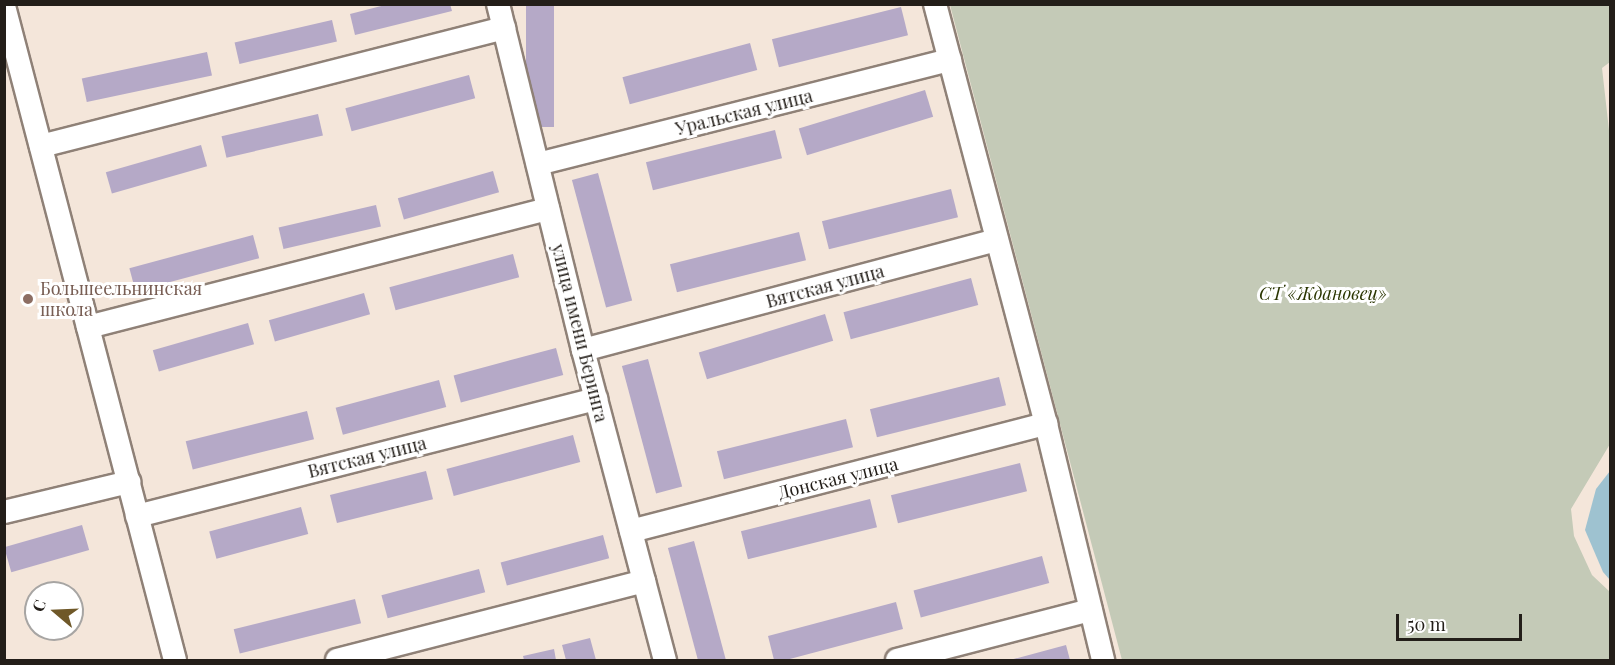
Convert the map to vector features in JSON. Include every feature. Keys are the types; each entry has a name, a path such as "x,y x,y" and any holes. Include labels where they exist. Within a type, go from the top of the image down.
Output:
{"street":[{"name":"улица имени Беринга","path":"498,4 583,350 665,660"},
{"path":"935,4 1046,424 1103,660"},
{"path":"4,6 175,660"},
{"path":"41,146 504,27"},
{"name":"Уральская улица","path":"537,164 950,60"},
{"path":"88,327 548,209"},
{"name":"Вятская улица","path":"583,350 997,240"},
{"name":"Вятская улица","path":"137,516 596,399"},
{"name":"Донская улица","path":"631,531 1046,424"},
{"path":"4,512 129,482"},
{"path":"337,660 644,581"},
{"path":"897,660 1090,610"}],"green space":[{"name":"СТ «Ждановец»","path":"950,5 1610,5 1610,62 1602,68 1610,139 1610,444 1571,509 1574,536 1592,575 1610,592 1610,660 1122,660"}],"water":[{"path":"1610,471 1610,580 1603,572 1585,530 1596,489"}],"building":[{"path":"389,4 450,4 452,11 355,35 350,14"},
{"path":"526,4 554,4 554,127 526,127"},
{"path":"901,7 908,35 779,67 772,39"},
{"path":"332,20 337,41 240,64 235,42"},
{"path":"750,43 757,70 630,104 622,77"},
{"path":"207,52 212,75 87,102 82,79"},
{"path":"469,75 475,98 352,131 345,108"},
{"path":"925,90 933,117 807,155 799,129"},
{"path":"318,114 323,135 226,158 222,136"},
{"path":"775,130 782,158 653,190 646,162"},
{"path":"201,145 207,166 112,193 106,172"},
{"path":"493,171 499,192 404,219 398,198"},
{"path":"598,173 632,301 606,307 572,180"},
{"path":"951,189 958,217 829,249 822,221"},
{"path":"376,205 381,226 284,249 279,227"},
{"path":"799,232 806,260 677,292 670,264"},
{"path":"253,235 259,258 136,291 129,268"},
{"path":"513,254 519,277 396,310 389,287"},
{"path":"971,278 978,305 851,339 843,312"},
{"path":"364,293 370,314 275,341 269,320"},
{"path":"825,314 833,341 707,379 699,353"},
{"path":"248,323 254,344 159,371 153,350"},
{"path":"556,348 563,375 461,402 454,375"},
{"path":"648,359 682,487 656,493 622,366"},
{"path":"999,377 1006,405 877,437 870,409"},
{"path":"439,380 446,407 343,435 336,408"},
{"path":"307,411 314,439 193,469 186,441"},
{"path":"846,419 853,447 724,479 717,451"},
{"path":"573,435 580,462 454,496 446,469"},
{"path":"1020,463 1027,491 898,523 891,495"},
{"path":"426,471 433,499 337,523 330,495"},
{"path":"870,499 877,527 748,559 741,531"},
{"path":"301,507 308,534 216,559 209,532"},
{"path":"82,525 89,550 11,572 4,547"},
{"path":"603,535 609,558 507,586 501,562"},
{"path":"694,541 726,660 698,660 668,548"},
{"path":"1042,556 1049,583 921,617 914,590"},
{"path":"479,569 485,592 388,618 381,595"},
{"path":"355,599 361,623 240,653 234,629"},
{"path":"896,602 903,629 786,660 774,660 768,636"},
{"path":"590,638 596,660 566,660 562,645"},
{"path":"1066,645 1070,660 1010,660"},
{"path":"554,649 556,660 524,660 523,656"}],"place":[{"name":"Большеельнинская школа","path":"28,299"}]}
